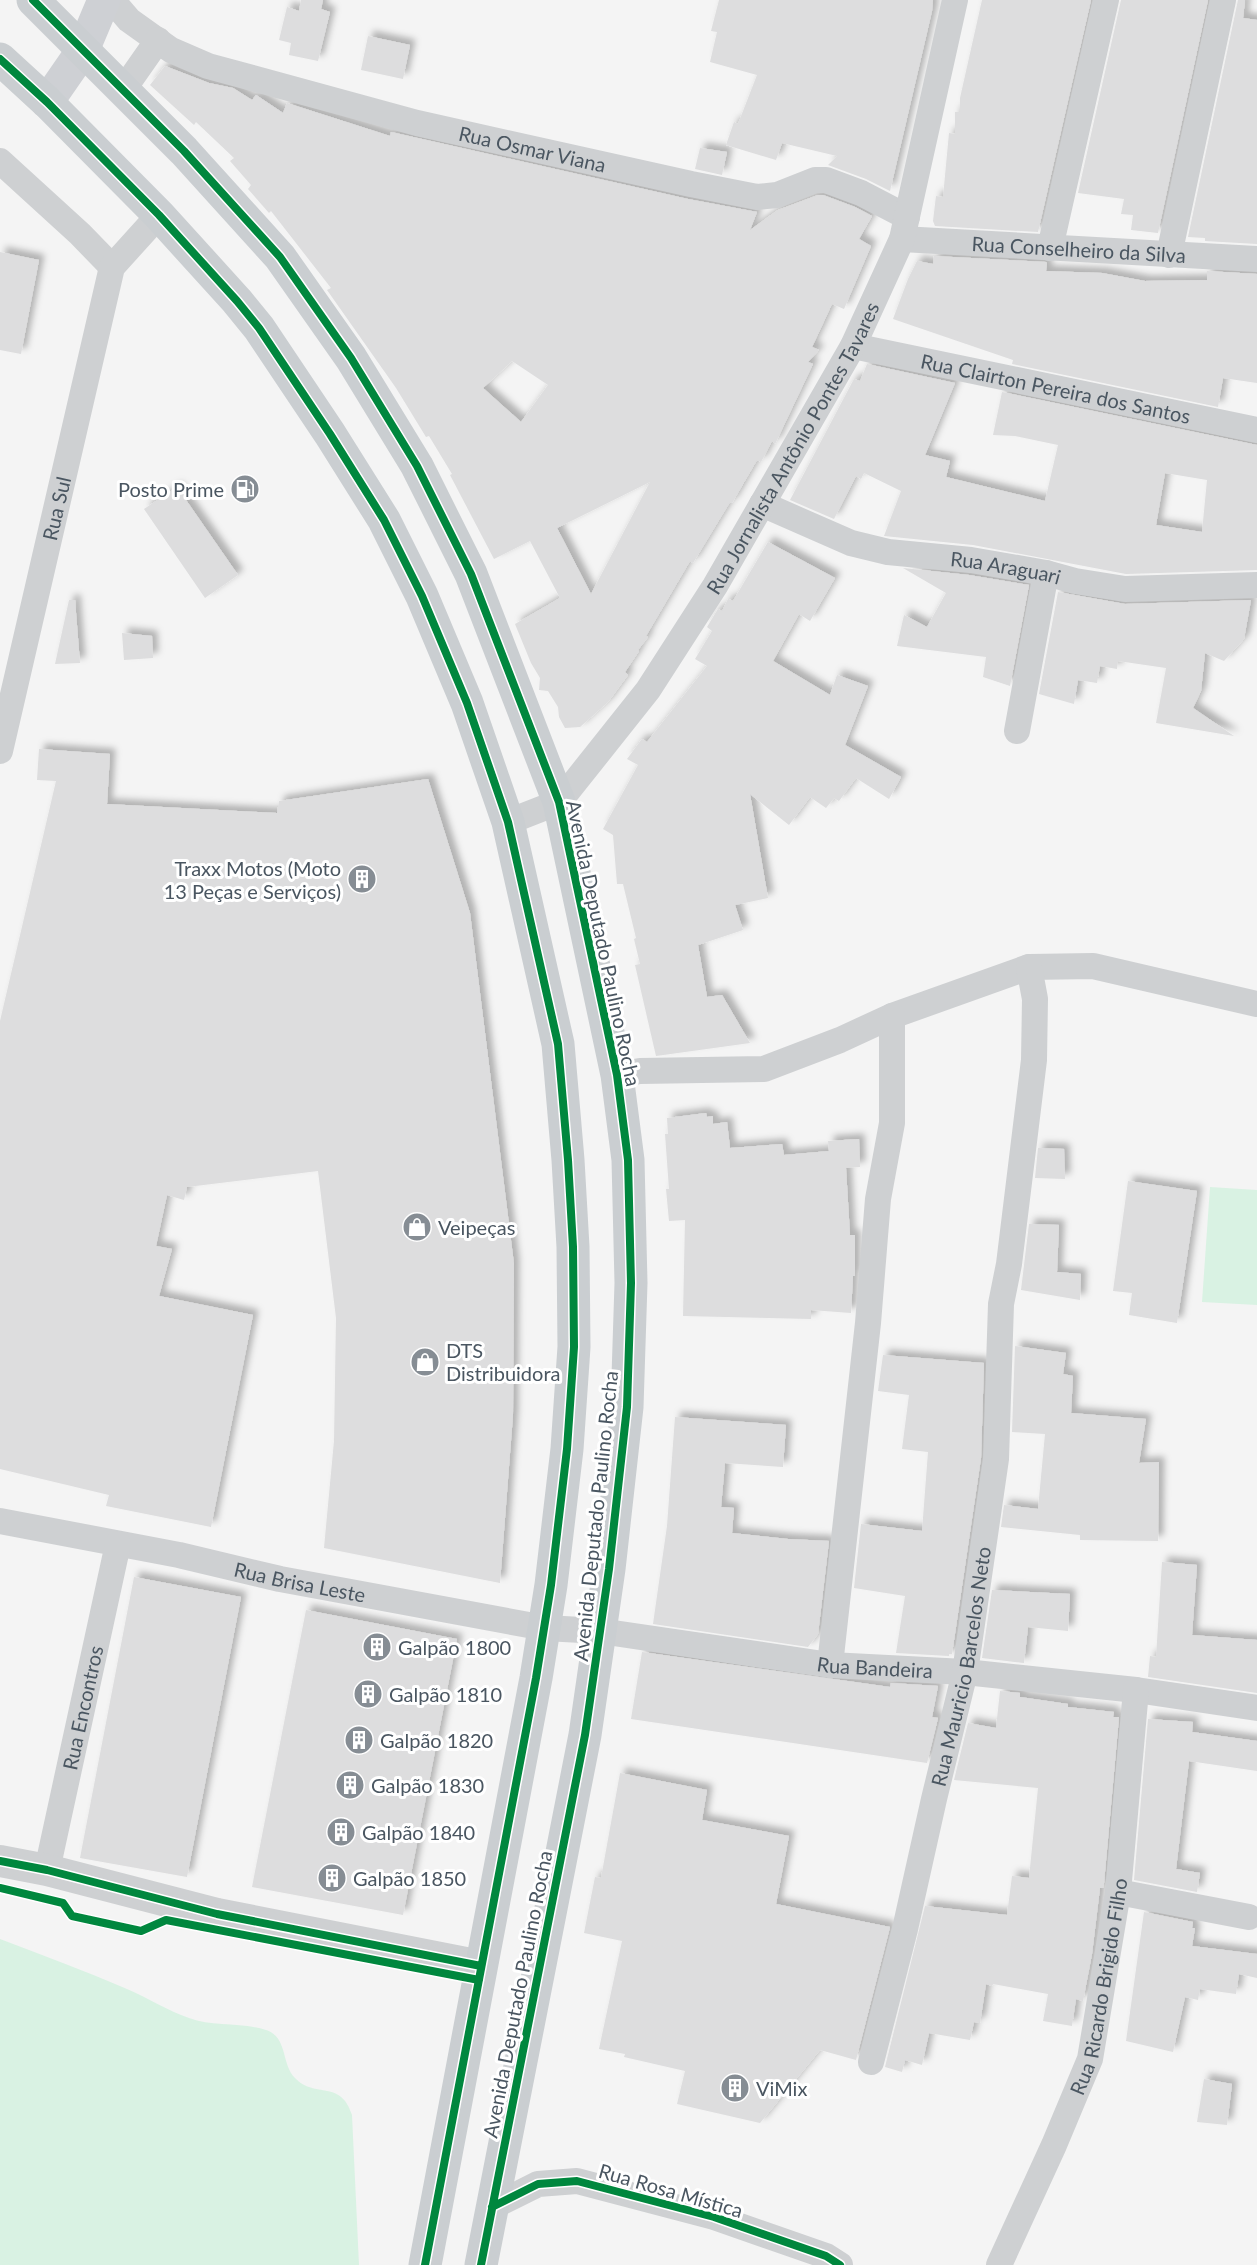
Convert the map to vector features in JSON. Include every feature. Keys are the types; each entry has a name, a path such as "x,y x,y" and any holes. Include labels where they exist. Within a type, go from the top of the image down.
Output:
{"main road":[{"name":"Avenida Deputado Paulino Rocha","path":"33,0 184,151 280,257 351,358 411,454 471,574 559,802 616,1075 628,1160 631,1283 627,1407 609,1569 585,1735 481,2265"},
{"path":"47,102 83,50 104,0"},
{"name":"Avenida Deputado Paulino Rocha","path":"0,59 47,102 159,215 259,328 340,449 384,520 422,596 467,703 508,822 558,1044 573,1247 574,1347 567,1449 545,1628 425,2265"}],"street":[{"name":"Rua Osmar Viana","path":"112,0 129,20 171,50 208,66 417,123 757,197 777,195 815,180 826,180 861,193 904,228"},
{"name":"Rua Jornalista Antônio Pontes Tavares","path":"559,802 648,690 715,586 853,346 904,228 955,0"},
{"path":"1050,248 1106,0"},
{"path":"1169,255 1223,0"},
{"path":"123,90 158,40"},
{"path":"0,161 72,226 112,267"},
{"name":"Rua Sul","path":"0,751 112,267 159,215"},
{"name":"Rua Conselheiro da Silva","path":"904,228 1050,248 1257,259"},
{"name":"Rua Clairton Pereira dos Santos","path":"853,346 1257,430"},
{"name":"Rua Araguari","path":"762,504 850,543 888,552 970,560 1125,589 1257,585"},
{"path":"1017,731 1046,573"},
{"path":"508,822 559,802"},
{"path":"616,1075 640,1071 764,1069 840,1040 892,1016 1029,967 1093,966 1257,1004"},
{"name":"Rua Mauricio Barcelos Neto","path":"871,2062 905,1929 965,1672 996,1459 1001,1304 1009,1264 1034,1060 1035,999 1029,967"},
{"path":"830,1665 868,1323 878,1199 892,1123 892,1016"},
{"name":"Rua Brisa Leste","path":"0,1521 280,1579 545,1628 600,1631"},
{"name":"Rua Encontros","path":"47,1870 118,1544"},
{"name":"Rua Bandeira","path":"600,1631 830,1665 965,1672 1136,1690 1257,1708"},
{"name":"Rua Ricardo Brigido Filho","path":"999,2265 1090,2060 1118,1892 1136,1690"},
{"path":"0,1861 47,1870 217,1914 481,1966"},
{"path":"1118,1892 1249,1917"},
{"name":"Rua Rosa Mística","path":"492,2207 538,2184 577,2181 714,2217 826,2256 840,2265"}],"green space":[{"path":"1210,1187 1257,1190 1257,1305 1202,1302"},
{"path":"0,1939 111,1982 189,2018 208,2023 247,2026 273,2033 278,2038 295,2078 311,2088 334,2093 341,2097 352,2115 359,2265 0,2265"}],"building":[{"path":"301,0 323,0 321,9 330,12 318,61 289,55 291,43 279,40 287,7 299,11"},
{"path":"719,0 933,0 890,191 828,165 837,156 782,143 776,160 726,145 734,122 738,124 757,75 710,62 717,32 711,31"},
{"path":"982,0 1091,0 1038,232 935,226 933,221 936,196 943,197 949,133 955,134 955,112 960,112 960,98"},
{"path":"1121,0 1208,0 1158,233 1131,230 1133,215 1121,214 1124,199 1078,193"},
{"path":"1238,0 1245,0 1243,18 1257,20 1257,244 1205,241 1205,238 1188,237"},
{"path":"368,36 410,45 403,79 361,70"},
{"path":"165,66 209,83 233,88 252,100 256,95 283,113 287,103 390,136 391,132 688,199 757,212 750,230 778,210 818,195 855,207 872,216 859,239 871,246 844,309 832,304 812,347 819,350 808,362 813,364 775,444 772,441 761,462 757,460 693,563 690,561 646,636 648,637 625,672 628,675 608,702 580,727 565,728 559,717 558,707 548,691 539,690 540,678 531,663 515,624 560,598 530,541 494,559 450,475 452,474 429,436 426,437 396,388 327,290 331,288 271,211 269,213 248,189 251,185 230,161 234,158 196,122 194,125 150,85","holes":["512,361 548,385 521,422 483,388","650,482 591,594 557,528"]},
{"path":"700,148 727,152 722,175 695,169"},
{"path":"0,252 39,260 21,354 0,350"},
{"path":"934,256 1046,262 1046,271 1102,273 1145,281 1207,280 1207,271 1257,274 1257,383 1223,378 1218,407 1012,364 1013,360 893,319 917,261 933,264"},
{"path":"867,364 955,383 925,455 950,461 946,477 1045,501 1058,445 1015,436 993,435 1002,392 1257,445 1257,570 1126,574 973,545 884,536 901,491 864,473 861,479 856,476 834,519 790,500 854,379 860,381","holes":["1165,473 1207,480 1202,532 1156,525"]},
{"path":"177,487 238,575 205,598 144,509"},
{"path":"768,542 835,578 810,621 799,614 773,661 830,695 837,675 868,686 845,745 901,777 889,799 856,778 839,801 834,798 826,808 810,797 789,825 750,794 768,898 735,905 743,930 698,945 707,997 722,995 750,1043 656,1056 635,965 640,964 634,939 636,938 623,884 617,884 613,835 603,829 638,765 627,759 642,739 647,742 707,666 695,659 712,631 707,627 718,609 722,611 728,599 733,601"},
{"path":"903,568 969,575 1029,585 1010,686 983,677 986,657 897,646 904,615 927,627 946,593"},
{"path":"1058,592 1125,604 1251,600 1244,639 1224,661 1205,653 1201,691 1193,708 1234,736 1156,723 1166,668 1118,661 1117,669 1100,666 1097,683 1078,680 1074,704 1039,694"},
{"path":"69,600 75,600 80,663 55,664"},
{"path":"122,633 152,636 153,658 124,660"},
{"path":"39,749 110,754 107,804 277,813 279,801 428,779 470,913 514,1264 513,1415 500,1583 324,1548 334,1441 336,1318 318,1171 187,1187 184,1200 167,1195 156,1246 172,1249 159,1296 253,1315 211,1527 106,1506 109,1495 0,1469 0,1021 56,781 37,780"},
{"path":"706,1113 707,1117 713,1116 713,1124 727,1122 730,1148 782,1144 784,1155 829,1151 828,1141 859,1139 860,1167 846,1168 850,1235 855,1235 855,1276 853,1276 851,1313 811,1310 811,1319 683,1316 685,1220 669,1221 665,1134 668,1134 667,1118"},
{"path":"1038,1148 1064,1149 1065,1179 1035,1178"},
{"path":"1128,1181 1197,1191 1177,1323 1129,1315 1132,1293 1113,1291"},
{"path":"1029,1224 1059,1225 1057,1272 1081,1274 1080,1300 1021,1290"},
{"path":"1015,1346 1066,1353 1063,1374 1073,1376 1071,1413 1146,1419 1139,1463 1159,1462 1158,1541 1080,1540 1080,1535 1001,1527 1004,1505 1038,1509 1045,1434 1012,1432"},
{"path":"883,1355 984,1363 981,1458 952,1654 949,1656 896,1653 905,1596 854,1588 861,1524 922,1531 928,1452 902,1449 909,1395 878,1391"},
{"path":"675,1417 786,1425 783,1467 725,1463 721,1507 734,1508 732,1533 829,1541 818,1634 808,1647 653,1624 667,1526"},
{"path":"1162,1562 1197,1565 1192,1635 1257,1640 1257,1693 1148,1677 1150,1656 1156,1657"},
{"path":"134,1577 241,1597 187,1877 80,1858"},
{"path":"992,1590 1070,1594 1068,1631 1028,1627 1024,1663 982,1658"},
{"path":"306,1610 457,1639 403,1915 252,1887"},
{"path":"642,1652 890,1687 891,1683 938,1686 932,1717 938,1718 927,1763 631,1719"},
{"path":"1000,1691 1020,1693 1020,1697 1068,1704 1068,1707 1114,1712 1113,1717 1119,1717 1104,1883 1103,1888 1100,1888 1092,1954 1083,2001 1076,1999 1072,2026 1043,2021 1048,1994 986,1984 980,2023 974,2022 970,2040 929,2033 922,2065 905,2060 902,2072 885,2067 925,1906 1007,1915 1012,1876 1029,1878 1038,1788 954,1780 968,1723 996,1728"},
{"path":"1148,1719 1193,1722 1192,1732 1257,1741 1257,1771 1189,1761 1176,1869 1200,1873 1197,1892 1134,1880"},
{"path":"620,1773 707,1790 702,1820 789,1836 776,1904 890,1927 856,2060 820,2050 760,2123 677,2104 685,2071 599,2049 622,1941 584,1933 595,1877 601,1878"},
{"path":"1144,1912 1193,1922 1192,1928 1195,1928 1192,1946 1257,1954 1257,1978 1239,1974 1236,1994 1200,1989 1198,2000 1185,1997 1173,2052 1126,2041"},
{"path":"1204,2079 1232,2084 1227,2125 1197,2122"}],"cycle path":[{"path":"33,0 184,151 280,257 351,358 417,466 471,574 559,802 617,1075 628,1160 631,1283 627,1407 609,1569 585,1735 481,2265"},
{"path":"0,59 47,102 159,215 237,301 259,328 384,520 422,596 467,703 508,822 558,1044 573,1247 574,1347 567,1449 551,1585 536,1678 425,2265"},
{"path":"0,1861 47,1870 217,1914 481,1966"},
{"path":"0,1888 63,1903 72,1916 141,1931 166,1920 479,1980"},
{"path":"492,2207 538,2184 577,2181 714,2217 826,2256 840,2265"}],"place":[{"name":"Posto Prime","path":"245,489"},
{"name":"Traxx Motos (Moto 13 Peças e Serviços)","path":"362,879"},
{"name":"Veipeças","path":"417,1227"},
{"name":"DTS Distribuidora","path":"425,1362"},
{"name":"Galpão 1800","path":"377,1647"},
{"name":"Galpão 1810","path":"368,1694"},
{"name":"Galpão 1820","path":"359,1740"},
{"name":"Galpão 1830","path":"350,1785"},
{"name":"Galpão 1840","path":"341,1832"},
{"name":"Galpão 1850","path":"332,1878"},
{"name":"ViMix","path":"735,2088"}]}
